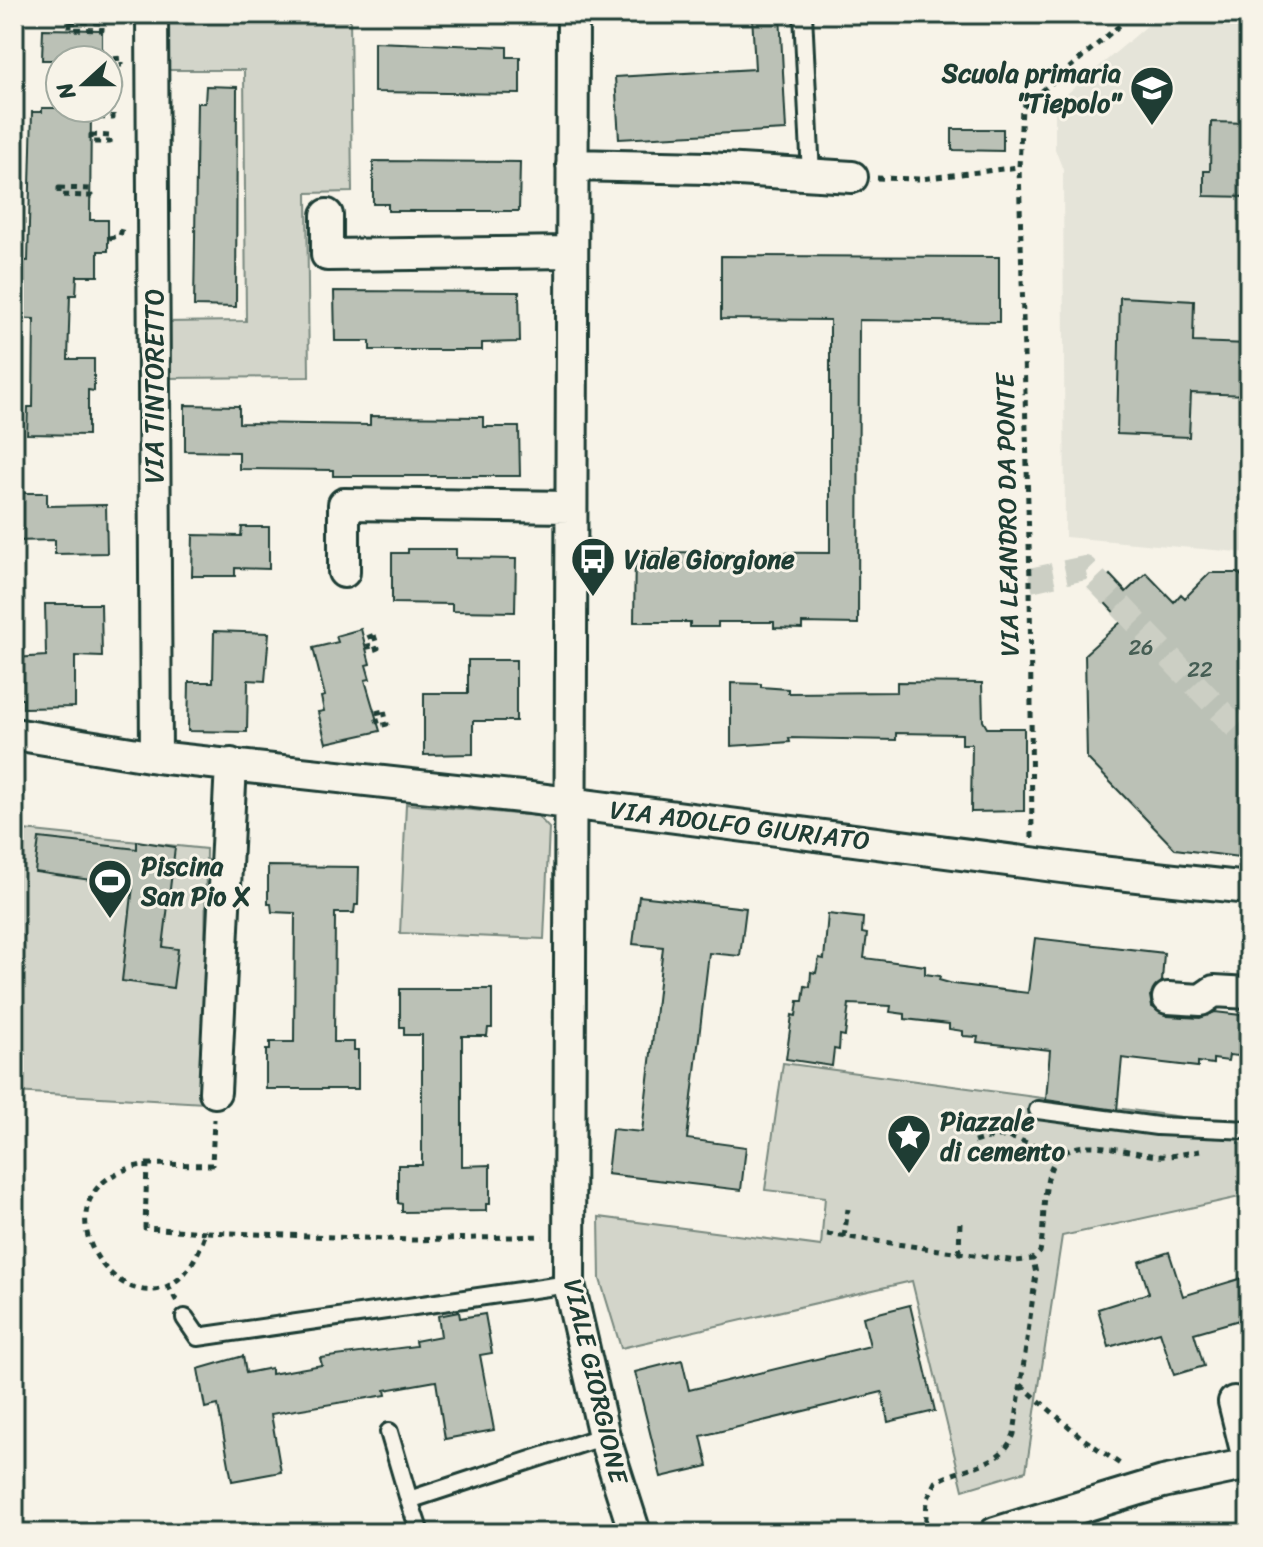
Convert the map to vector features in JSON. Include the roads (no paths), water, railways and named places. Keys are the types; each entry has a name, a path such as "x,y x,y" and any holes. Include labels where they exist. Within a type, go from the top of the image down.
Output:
{"street":[{"name":"VIA TINTORETTO","path":"152,14 156,757"},
{"name":"VIALE GIORGIONE","path":"573,14 569,1284 604,1436 635,1533"},
{"path":"572,165 852,177"},
{"path":"327,215 327,255 570,252"},
{"path":"344,572 344,504 570,507"},
{"name":"VIA ADOLFO GIURIATO","path":"14,734 156,757 570,803 1249,888"},
{"path":"215,1092 231,764"},
{"path":"1168,998 1201,1000 1214,991 1249,993"},
{"path":"995,1533 1163,1482 1249,1463 1234,1402"}],"lane":[{"path":"803,14 811,175"},
{"path":"1038,1110 1157,1126 1249,1130"},
{"path":"185,1318 198,1337 569,1284"},
{"path":"389,1432 420,1533"},
{"path":"409,1500 604,1436"}],"tunnel":[{"path":"1030,580 1085,568 1249,741"}],"place":[{"name":"Scuola primaria \"Tiepolo\"","path":"1152,127"},
{"name":"Viale Giorgione","path":"593,598"},
{"name":"Piscina San Pio X","path":"110,920"},
{"name":"Piazzale di cemento","path":"909,1175"}]}
